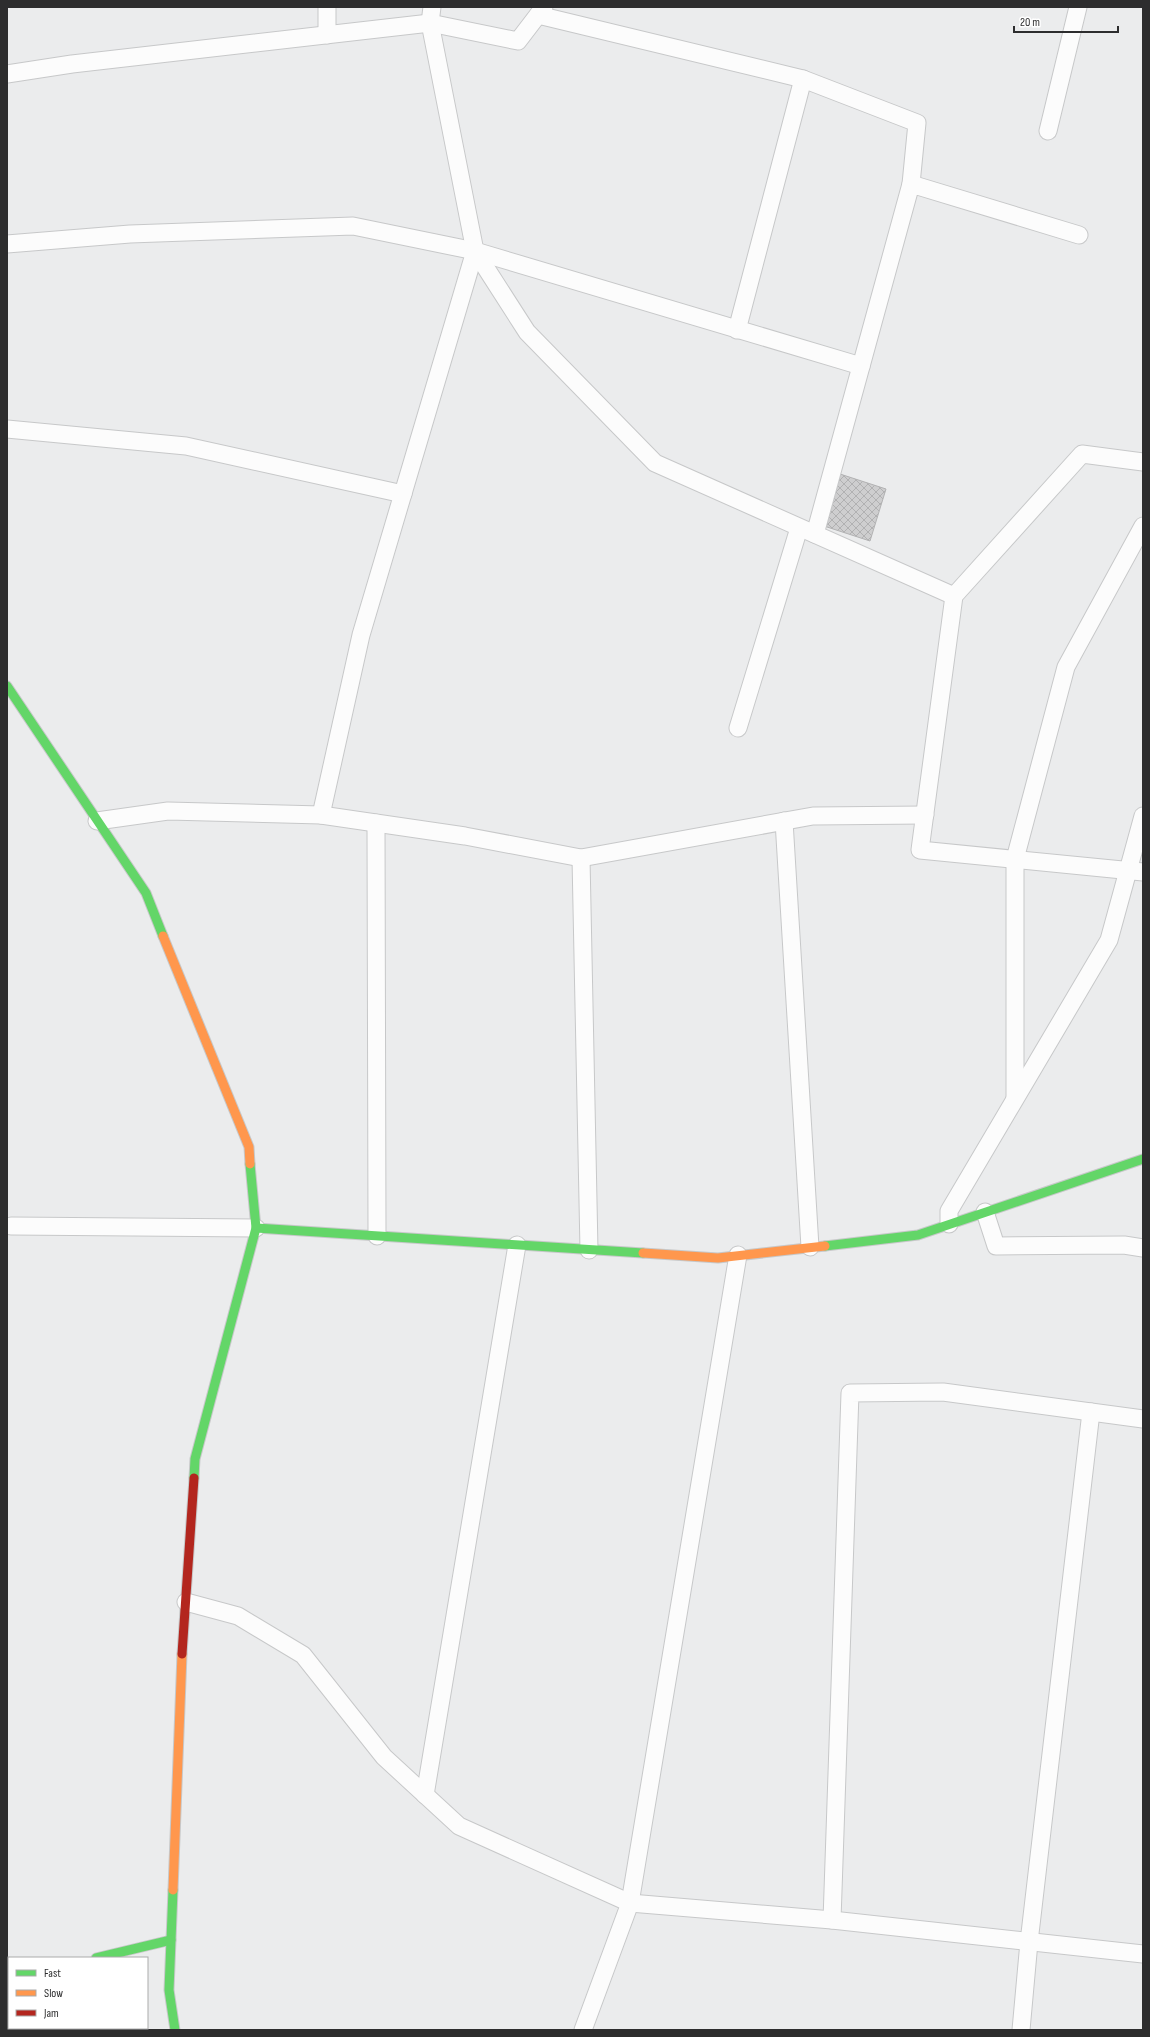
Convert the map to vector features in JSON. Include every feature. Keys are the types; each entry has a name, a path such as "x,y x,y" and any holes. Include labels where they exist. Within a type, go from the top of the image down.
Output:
{"street":[{"path":"7,686 146,893 249,1147 256,1228 195,1459 179,1707 169,1990 175,2030"},
{"path":"256,1228 718,1258 918,1235 1143,1159"},
{"path":"100,1957 171,1940"}],"lane":[{"path":"327,35 328,7"},
{"path":"1048,131 1078,7"},
{"path":"7,74 72,64 327,35 431,15 518,41 541,11 803,79 917,123 911,184 861,366 807,531 738,728"},
{"path":"431,15 475,251 527,332 655,463 954,596"},
{"path":"737,330 803,79"},
{"path":"911,184 1079,235"},
{"path":"7,244 130,234 353,226 475,251 861,366"},
{"path":"321,815 361,635 475,251"},
{"path":"7,430 186,446 403,494"},
{"path":"1135,871 920,850 954,596 1082,454 1143,462"},
{"path":"1015,1098 1015,859 1066,667 1143,526"},
{"path":"97,821 168,811 321,815 465,836 580,858 813,816 925,814"},
{"path":"949,1224 949,1211 1109,940 1135,871 1143,816"},
{"path":"784,821 810,1247"},
{"path":"376,823 377,1236"},
{"path":"580,858 589,1250"},
{"path":"986,1212 996,1246 1124,1245 1143,1248"},
{"path":"11,1226 256,1228"},
{"path":"425,1795 517,1245"},
{"path":"583,2030 630,1903 738,1256"},
{"path":"832,1920 850,1392 942,1392 1143,1419"},
{"path":"1021,2030 1029,1942 1090,1412"},
{"path":"186,1602 238,1616 303,1655 384,1757 459,1826 630,1903 832,1920 1143,1954"}],"building":[{"path":"840,474 886,489 870,541 824,526"}],"traffic: fast":[{"path":"7,686 146,893 163,936"},
{"path":"825,1246 918,1235 1143,1159"},
{"path":"194,1478 195,1459 256,1228 250,1164"},
{"path":"256,1228 643,1253"},
{"path":"173,1890 169,1990 175,2030"},
{"path":"100,1957 171,1940"}],"traffic: slow":[{"path":"163,936 249,1147 250,1164"},
{"path":"643,1253 718,1258 825,1246"},
{"path":"173,1890 182,1654"}],"traffic: jam":[{"path":"182,1654 194,1478"}]}
